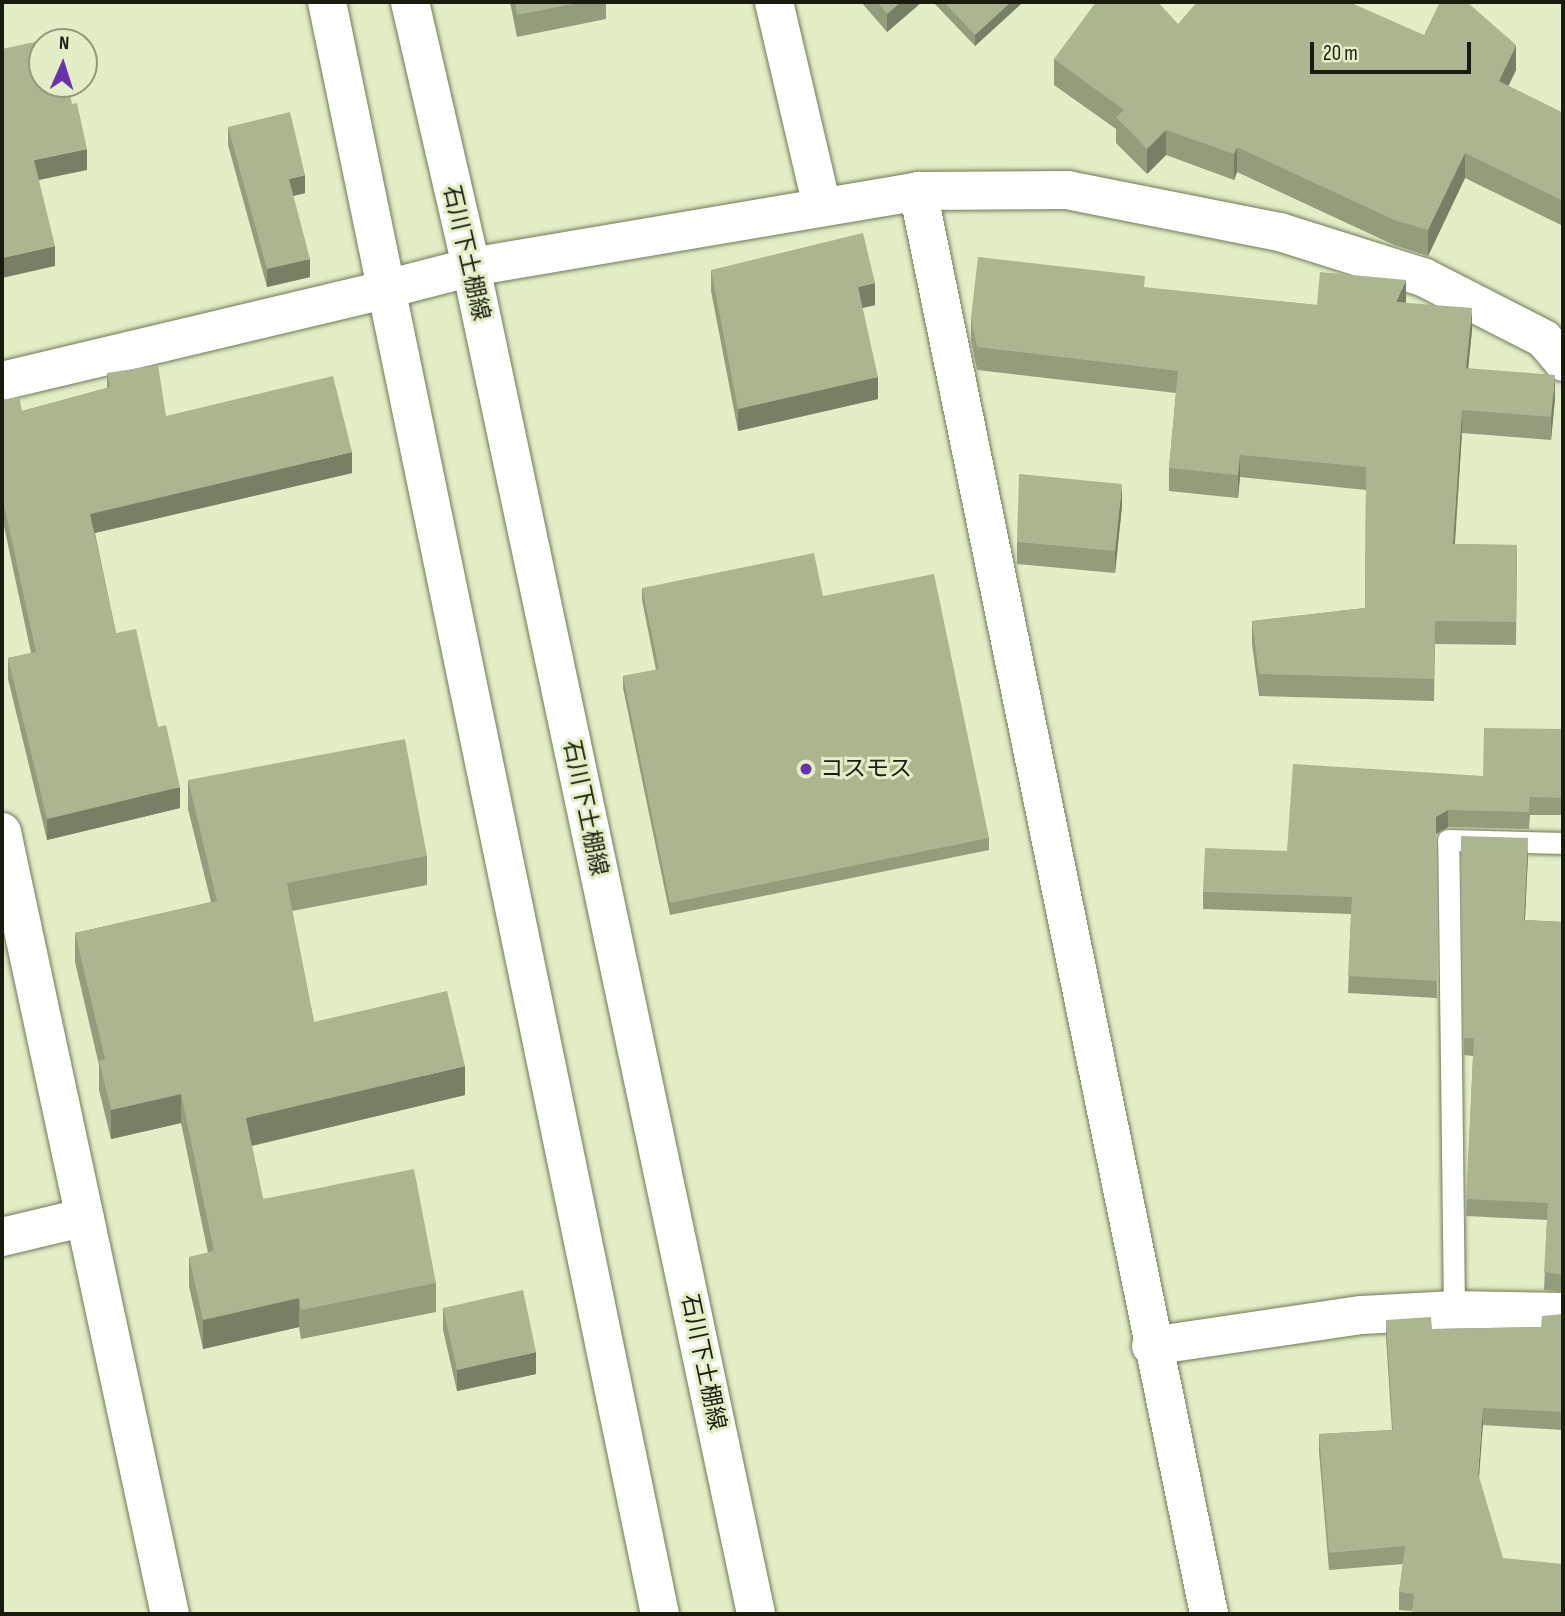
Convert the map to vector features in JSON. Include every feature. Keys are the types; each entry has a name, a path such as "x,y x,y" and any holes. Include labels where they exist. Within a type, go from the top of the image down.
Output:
{"street":[{"path":"327,2 383,290 660,1614"},
{"name":"石川下土棚線","path":"410,2 471,267 756,1614"},
{"path":"774,2 822,206"},
{"path":"2,381 471,267 918,191 1067,190 1280,232 1423,276 1544,339 1563,362"},
{"path":"918,191 1150,1346 1209,1614"},
{"path":"2,832 170,1614"},
{"path":"2,1237 85,1217"},
{"path":"1150,1346 1362,1315 1454,1310 1563,1312"}],"lane":[{"path":"1454,1310 1448,840 1563,843"}],"building":[{"path":"515,2 583,2 517,15"},
{"path":"877,2 901,2 887,14"},
{"path":"944,2 1011,2 975,35"},
{"path":"1096,2 1158,2 1178,24 1197,2 1349,2 1424,35 1440,2 1467,2 1516,45 1499,81 1563,113 1563,201 1465,153 1428,230 1394,220 1237,147 1234,154 1166,130 1147,149 1116,117 1124,110 1054,59"},
{"path":"28,43 28,98 71,98 72,104 77,103 87,149 34,160 55,246 2,258 2,49"},
{"path":"290,112 305,175 289,179 310,259 267,269 228,127"},
{"path":"863,233 875,283 858,287 878,377 738,409 711,270"},
{"path":"978,257 1145,276 1144,287 1317,305 1320,272 1406,280 1396,302 1472,308 1466,368 1555,375 1551,417 1462,410 1453,544 1517,545 1516,622 1435,621 1434,679 1259,674 1252,621 1365,608 1366,467 1240,455 1238,475 1169,468 1178,371 977,347 971,318"},
{"path":"158,365 166,416 333,376 352,452 90,514 116,633 136,629 158,727 166,725 180,787 47,819 8,658 36,652 2,496 2,400 19,397 22,411 110,387 107,373"},
{"path":"1019,474 1122,484 1115,551 1017,542"},
{"name":"コスモス","path":"814,553 823,596 934,574 989,838 670,903 623,676 659,669 642,588"},
{"path":"1484,728 1563,729 1563,798 1530,797 1529,812 1448,810 1436,817 1437,981 1348,976 1352,897 1203,892 1205,848 1287,851 1293,764 1483,776"},
{"path":"405,739 427,856 287,883 314,1022 447,991 465,1066 246,1118 263,1199 414,1169 436,1283 301,1310 299,1298 203,1320 189,1257 214,1251 181,1094 111,1110 99,1061 105,1059 75,933 217,901 188,780"},
{"path":"1461,836 1528,838 1524,920 1563,922 1563,1275 1544,1272 1548,1203 1466,1199 1474,1038 1464,1038"},
{"path":"523,1290 536,1352 457,1370 443,1308"},
{"path":"1563,1314 1563,1412 1483,1408 1478,1473 1503,1558 1563,1564 1563,1614 1412,1614 1414,1594 1399,1592 1405,1546 1329,1553 1319,1434 1393,1430 1386,1320 1431,1317 1432,1329 1541,1327 1542,1316"}],"place":[{"name":"コスモス","path":"806,769"}]}
